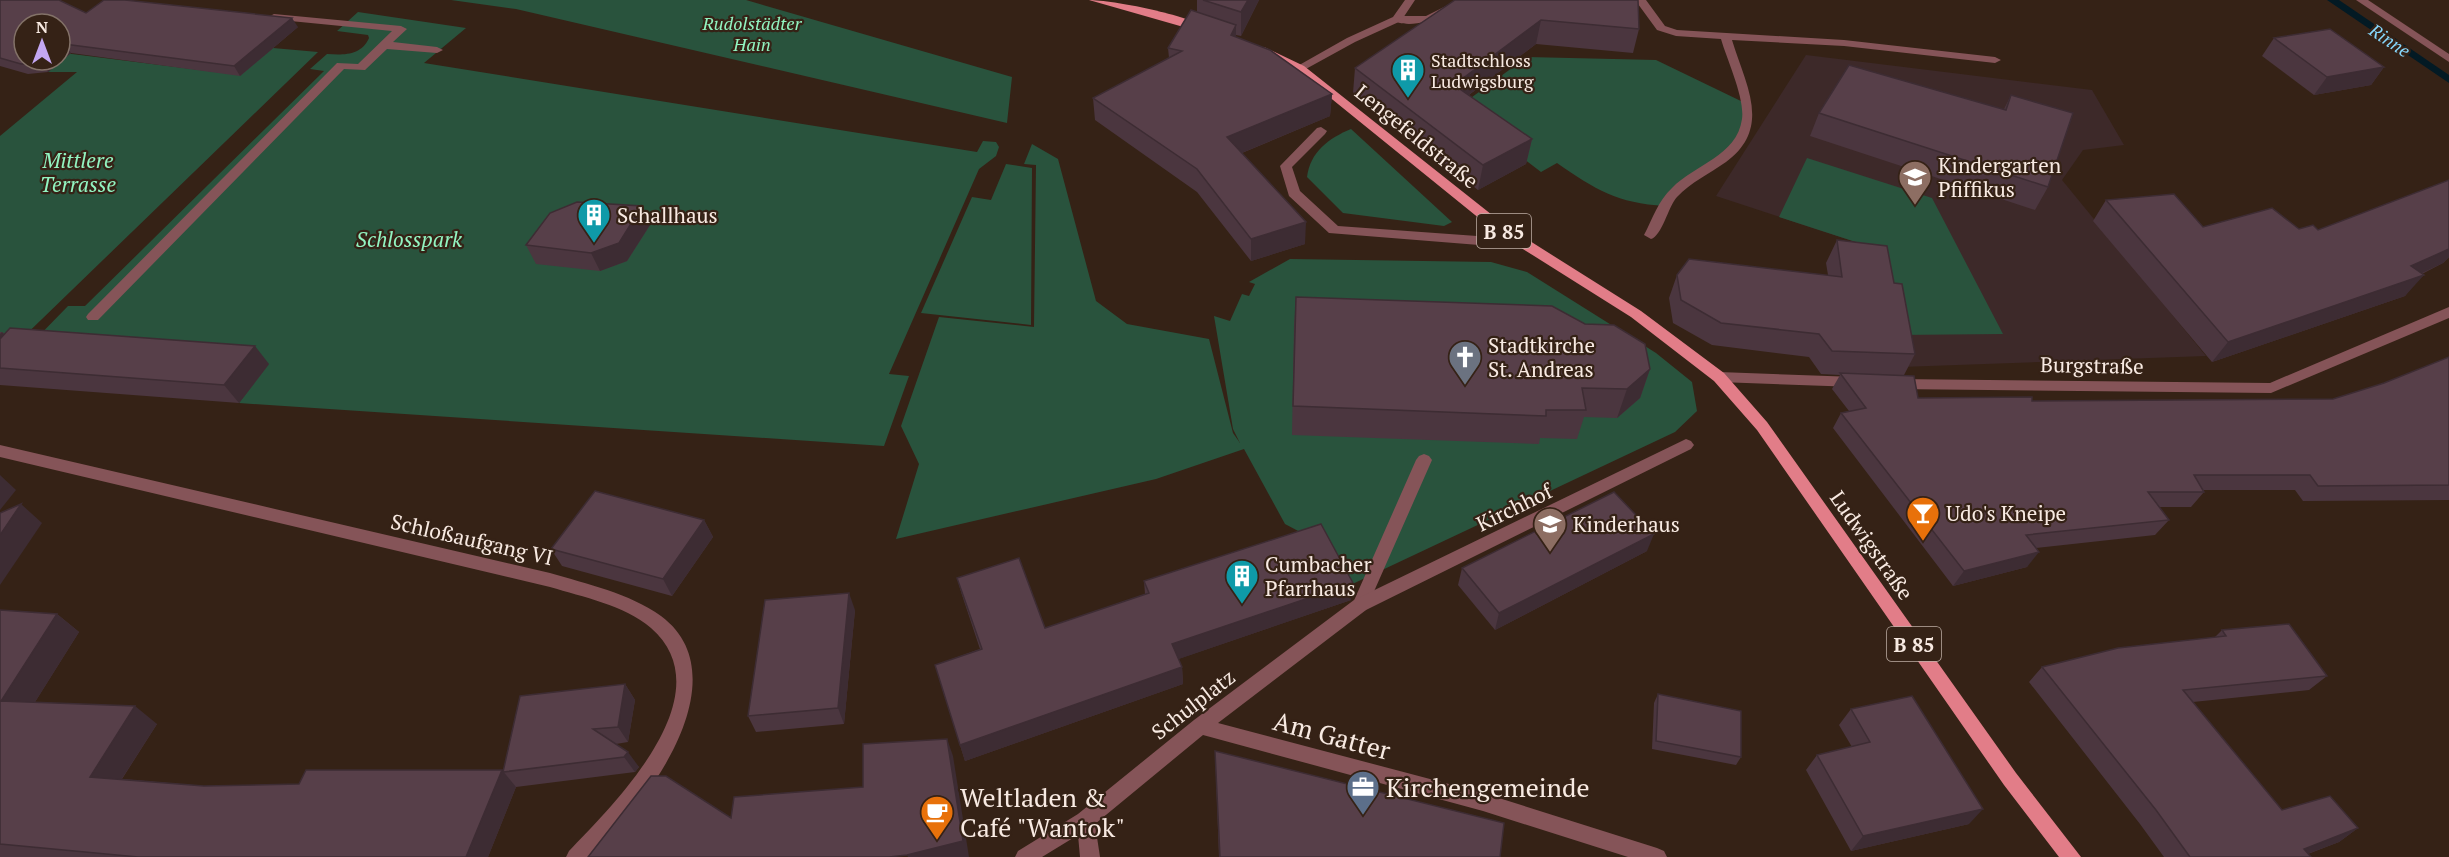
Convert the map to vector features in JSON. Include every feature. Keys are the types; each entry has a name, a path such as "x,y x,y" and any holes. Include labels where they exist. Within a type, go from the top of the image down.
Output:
{"main road":[{"path":"1094,0 1159,15 1216,33"},
{"name":"Lengefeldstraße","path":"1248,44 1300,68 1501,229 1636,314 1719,377"},
{"name":"Ludwigstraße","path":"1719,377 1762,426 2010,779 2071,857"}],"street":[{"path":"1398,19 1410,0"},
{"path":"1300,68 1351,40 1398,19 1428,19 1466,0"},
{"path":"1633,0 1642,2 1661,28 1676,33 1844,43 1995,60"},
{"path":"2361,0 2449,58"},
{"path":"93,317 341,65 361,68 401,29 265,17"},
{"path":"1651,235 1668,199 1678,189 1721,162 1742,137 1749,117 1725,35"},
{"path":"384,45 437,50"},
{"path":"1321,131 1286,165 1293,193 1334,230 1479,241 1501,229"},
{"name":"Burgstraße","path":"1719,377 1874,383 2271,388 2449,312"},
{"name":"Kirchhof","path":"1360,605 1686,445"},
{"name":"Schloßaufgang VI","path":"0,451 550,580 615,600 657,623 679,648 687,679 679,715 646,780 576,857"},
{"path":"1360,605 1424,460"},
{"name":"Schulplatz","path":"1025,857 1085,820 1200,726 1360,605"},
{"name":"Am Gatter","path":"1200,726 1483,802 1657,857"},
{"path":"1085,820 1090,857"}],"shaded area":[{"name":"Kindergarten Pfiffikus","path":"1806,55 2092,90 2124,145 2083,150 2062,180 2206,356 1901,367 1868,246 1716,196"}],"green space":[{"name":"Rudolstädter Hain","path":"451,0 746,0 1012,77 1007,123 516,9"},
{"name":"Schlosspark","path":"358,12 466,28 424,63 977,152 983,141 996,142 999,147 996,156 979,169 889,374 909,376 884,446 239,403 268,365 28,347 68,306 85,306 324,71 310,69 327,54 351,53 366,44 368,35 337,31"},
{"name":"Mittlere Terrasse","path":"273,48 318,52 11,349 0,349 0,136 77,72 72,72 72,54 240,75"},
{"path":"1527,57 1656,60 1745,103 1742,137 1665,206 1633,202 1608,194 1557,163 1541,172 1457,108"},
{"path":"1351,129 1452,222 1444,226 1343,213 1307,177 1316,153 1335,137"},
{"path":"1032,144 1058,159 1096,301 1127,324 1209,339 1233,433 1240,443 1233,429 1214,316 1230,321 1242,294 1249,296 1255,284 1249,282 1290,259 1491,262 1527,272 1656,353 1692,382 1697,411 1675,432 1344,588 1319,542 1285,524 1244,449 1156,479 896,539 919,464 901,426 939,317 1034,327 1036,165 1024,164"},
{"path":"1807,158 1932,198 2003,334 1896,335 1868,246 1779,217"},
{"path":"1006,164 1032,168 1031,325 921,313 972,197 991,200"}],"building":[{"path":"0,0 59,0 86,13 104,0 125,0 292,18 234,66 72,45 72,12 12,12 12,61 0,58"},
{"path":"1203,0 1248,0 1241,12"},
{"name":"Stadtschloss Ludwigsburg","path":"1455,0 1638,0 1639,29 1541,20 1454,85 1532,139 1483,165 1355,68"},
{"path":"1191,10 1236,25 1231,35 1270,50 1332,94 1227,137 1306,222 1251,239 1197,169 1093,98 1182,51 1168,48"},
{"path":"2330,29 2384,67 2327,77 2274,38"},
{"path":"1849,65 2006,110 2011,95 2073,113 2048,187 1819,113"},
{"path":"2449,180 2449,249 2411,266 2424,275 2228,342 2106,200 2174,194 2203,227 2272,208 2299,229 2313,225 2318,230"},
{"path":"577,202 642,206 619,243 591,253 526,245 550,213"},
{"path":"1837,240 1887,246 1894,283 1902,284 1915,354 1832,351 1819,334 1721,323 1681,300 1677,275 1689,259 1842,277"},
{"name":"Stadtkirche St. Andreas","path":"1296,297 1552,306 1585,324 1614,325 1645,344 1650,369 1627,389 1582,388 1586,410 1546,410 1546,416 1293,406"},
{"path":"10,328 255,346 224,385 0,368 0,339"},
{"path":"2449,357 2449,485 2318,486 2310,475 2194,475 2204,492 2148,492 2169,520 2026,535 2039,552 1964,571 1841,413 1866,408 1840,373 1914,376 1918,398 2032,397 2032,401 2333,399 2384,383"},
{"path":"595,491 704,520 663,579 551,549"},
{"path":"1614,492 1654,534 1499,613 1462,568"},
{"path":"21,504 0,535 0,513"},
{"path":"1321,524 1353,583 1172,644 1182,667 960,745 935,665 982,649 957,578 1019,558 1045,628 1149,593 1144,581"},
{"path":"849,593 838,708 748,716 765,600"},
{"path":"0,610 57,614 1,701 135,706 90,777 204,786 299,784 306,770 502,770 466,857 138,857 0,844"},
{"path":"2289,624 2327,676 2183,690 2282,810 2330,796 2358,828 2304,849 2311,857 2190,857 2156,810 2042,667 2118,648 2226,636 2222,630"},
{"path":"625,684 618,727 593,729 628,752 624,757 503,772 520,696"},
{"path":"1658,694 1741,711 1741,757 1656,741"},
{"path":"1912,696 1983,809 1863,836 1817,755 1870,742 1851,709"},
{"path":"947,739 963,841 907,855 889,857 588,857 651,776 666,776 731,818 734,797 863,787 863,744"},
{"path":"1215,751 1504,823 1500,857 1220,857"}],"waterway":[{"name":"Rinne","path":"2332,0 2449,80"}],"place":[{"name":"Stadtschloss Ludwigsburg","path":"1408,99"},
{"name":"Kindergarten Pfiffikus","path":"1915,206"},
{"name":"Schallhaus","path":"594,244"},
{"name":"Stadtkirche St. Andreas","path":"1465,386"},
{"name":"Udo's Kneipe","path":"1923,542"},
{"name":"Kinderhaus","path":"1550,553"},
{"name":"Cumbacher Pfarrhaus","path":"1242,605"},
{"name":"Kirchengemeinde","path":"1363,816"},
{"name":"Weltladen & Café \"Wantok\"","path":"937,841"}]}
